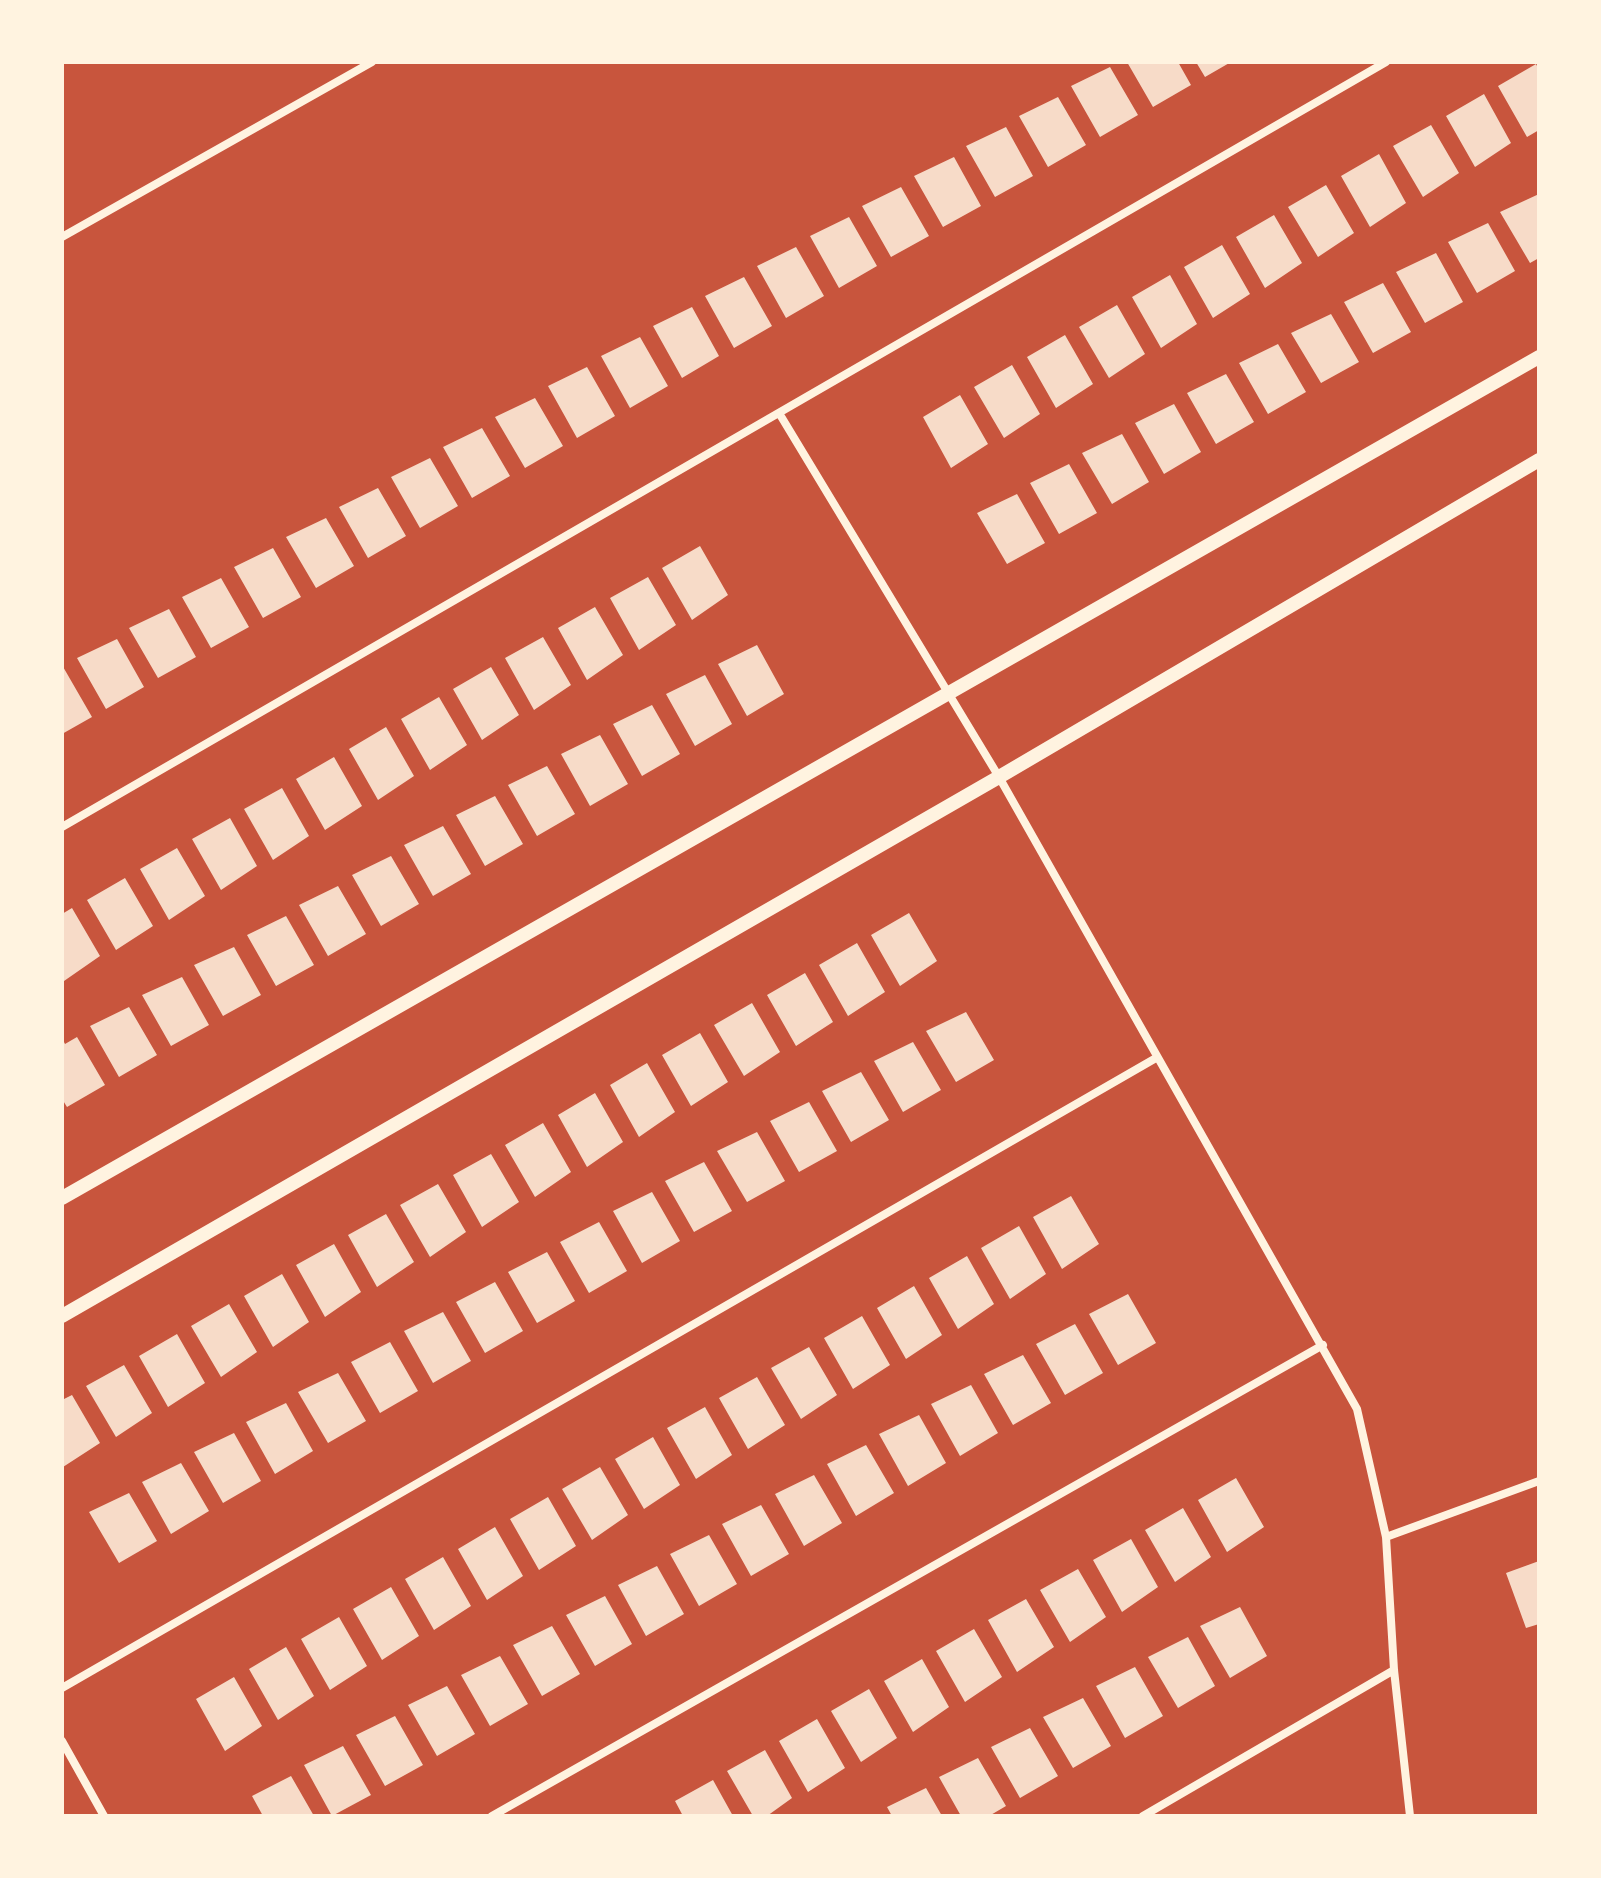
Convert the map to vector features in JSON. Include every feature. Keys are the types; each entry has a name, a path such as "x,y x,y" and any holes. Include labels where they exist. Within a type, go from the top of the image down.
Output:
{"street":[{"path":"62,237 372,62"},
{"path":"62,827 1386,62"},
{"path":"62,1198 1539,357"},
{"path":"779,413 999,777 1357,1409 1386,1537 1394,1670 1410,1816"},
{"path":"62,1316 999,777 1539,460"},
{"path":"62,1688 1156,1058"},
{"path":"492,1816 1323,1345"},
{"path":"1386,1537 1539,1481"},
{"path":"1143,1816 1394,1670"},
{"path":"62,1741 104,1816"}],"building":[{"path":"1127,62 1178,62 1191,85 1153,107"},
{"path":"1196,62 1231,62 1205,77"},
{"path":"1536,64 1539,70 1539,130 1527,137 1498,86"},
{"path":"1110,67 1138,115 1100,137 1071,86"},
{"path":"1484,94 1511,143 1475,167 1446,116"},
{"path":"1058,97 1086,145 1048,167 1019,116"},
{"path":"1431,125 1459,173 1423,197 1393,146"},
{"path":"1006,127 1033,176 995,197 966,146"},
{"path":"1379,154 1406,203 1370,227 1341,176"},
{"path":"954,157 981,206 943,227 914,176"},
{"path":"1326,185 1354,233 1318,257 1288,207"},
{"path":"901,187 929,236 891,257 862,206"},
{"path":"1539,194 1539,258 1530,263 1500,212"},
{"path":"1274,215 1302,263 1265,288 1236,237"},
{"path":"849,217 877,266 839,288 810,236"},
{"path":"1488,223 1515,271 1477,293 1448,242"},
{"path":"1222,245 1250,294 1213,318 1184,267"},
{"path":"796,247 824,296 786,318 757,266"},
{"path":"1436,253 1463,302 1425,323 1396,272"},
{"path":"1170,275 1197,324 1161,348 1132,297"},
{"path":"744,277 772,326 734,348 705,296"},
{"path":"1383,283 1411,332 1373,353 1344,302"},
{"path":"1117,305 1145,354 1109,378 1079,327"},
{"path":"692,307 719,356 682,378 653,326"},
{"path":"1331,314 1359,362 1321,383 1291,333"},
{"path":"1065,335 1093,384 1056,408 1027,357"},
{"path":"640,337 668,386 630,408 601,356"},
{"path":"1278,344 1306,392 1268,414 1239,363"},
{"path":"1012,365 1040,414 1004,438 974,387"},
{"path":"587,367 615,416 577,438 548,386"},
{"path":"1226,374 1254,422 1216,444 1187,393"},
{"path":"960,395 988,444 951,468 923,417"},
{"path":"535,398 563,446 525,468 495,417"},
{"path":"1174,404 1201,452 1164,474 1135,423"},
{"path":"482,428 510,476 472,498 443,447"},
{"path":"1122,434 1149,482 1112,504 1082,453"},
{"path":"430,458 458,506 420,528 391,477"},
{"path":"1069,464 1097,513 1059,534 1030,483"},
{"path":"378,488 406,536 368,558 339,507"},
{"path":"1017,494 1045,543 1007,564 977,513"},
{"path":"326,518 354,566 316,588 286,537"},
{"path":"700,546 728,595 692,620 662,568"},
{"path":"273,548 301,597 263,618 234,567"},
{"path":"648,577 676,625 639,650 610,598"},
{"path":"221,578 249,627 211,648 182,597"},
{"path":"595,607 623,655 587,680 558,628"},
{"path":"169,609 196,657 158,678 129,628"},
{"path":"543,637 571,685 534,710 505,658"},
{"path":"117,639 144,687 106,709 77,658"},
{"path":"757,645 784,694 747,716 718,664"},
{"path":"62,665 92,717 62,734"},
{"path":"491,667 519,715 482,740 453,689"},
{"path":"705,675 732,724 695,746 666,694"},
{"path":"439,697 467,745 430,770 401,719"},
{"path":"652,705 680,754 642,776 613,724"},
{"path":"386,727 414,776 378,800 349,749"},
{"path":"600,735 628,784 590,806 561,754"},
{"path":"334,757 362,806 325,830 296,779"},
{"path":"547,766 575,814 537,836 508,785"},
{"path":"282,788 309,836 273,860 244,809"},
{"path":"495,796 523,844 485,866 456,815"},
{"path":"230,818 257,866 221,890 192,839"},
{"path":"443,826 471,874 433,896 404,845"},
{"path":"177,848 205,896 169,920 140,869"},
{"path":"391,856 419,904 381,926 352,875"},
{"path":"125,878 153,926 116,950 87,900"},
{"path":"338,886 366,934 328,956 299,905"},
{"path":"72,908 100,956 64,981 62,914"},
{"path":"909,913 937,961 900,986 871,935"},
{"path":"286,916 314,965 276,986 247,935"},
{"path":"857,943 885,992 848,1016 819,965"},
{"path":"234,947 261,995 223,1016 194,965"},
{"path":"805,973 833,1022 796,1046 767,995"},
{"path":"182,977 209,1025 171,1046 142,995"},
{"path":"752,1003 780,1052 744,1076 714,1025"},
{"path":"129,1007 157,1055 119,1077 90,1026"},
{"path":"966,1012 994,1060 956,1082 926,1031"},
{"path":"700,1033 728,1082 691,1106 662,1055"},
{"path":"77,1037 105,1085 67,1107 62,1099 62,1038 65,1044"},
{"path":"913,1042 941,1090 903,1112 874,1061"},
{"path":"647,1063 675,1112 639,1137 610,1085"},
{"path":"861,1072 889,1120 851,1142 822,1091"},
{"path":"595,1093 623,1142 587,1167 558,1115"},
{"path":"809,1102 837,1151 799,1172 770,1121"},
{"path":"543,1123 571,1172 535,1197 505,1145"},
{"path":"757,1132 785,1181 747,1202 717,1151"},
{"path":"491,1154 519,1202 482,1227 453,1175"},
{"path":"704,1162 732,1211 694,1232 665,1181"},
{"path":"438,1184 466,1232 430,1257 400,1205"},
{"path":"652,1192 680,1241 642,1263 613,1211"},
{"path":"1071,1196 1099,1244 1062,1269 1033,1217"},
{"path":"386,1214 414,1262 377,1287 348,1235"},
{"path":"599,1222 627,1271 589,1293 560,1242"},
{"path":"1019,1226 1046,1274 1010,1299 981,1248"},
{"path":"334,1244 361,1292 325,1317 296,1265"},
{"path":"547,1252 575,1301 537,1323 508,1272"},
{"path":"967,1256 994,1304 958,1329 929,1278"},
{"path":"282,1274 309,1322 273,1347 244,1296"},
{"path":"495,1282 523,1331 485,1353 456,1302"},
{"path":"914,1286 942,1335 906,1359 877,1308"},
{"path":"1128,1294 1156,1343 1118,1365 1089,1314"},
{"path":"229,1304 257,1352 221,1377 191,1326"},
{"path":"443,1312 471,1361 433,1383 404,1331"},
{"path":"862,1316 890,1365 853,1389 824,1338"},
{"path":"1075,1324 1103,1373 1065,1395 1036,1344"},
{"path":"177,1334 205,1383 168,1407 139,1356"},
{"path":"390,1342 418,1391 380,1413 351,1362"},
{"path":"809,1347 837,1395 801,1419 771,1368"},
{"path":"1023,1355 1051,1403 1013,1425 984,1374"},
{"path":"124,1365 152,1413 116,1437 86,1386"},
{"path":"338,1373 366,1421 328,1443 298,1392"},
{"path":"757,1377 785,1425 748,1449 719,1398"},
{"path":"971,1385 998,1433 960,1456 931,1404"},
{"path":"72,1395 100,1443 63,1467 62,1400"},
{"path":"286,1403 313,1451 275,1474 246,1422"},
{"path":"705,1407 732,1455 696,1479 667,1428"},
{"path":"919,1415 946,1463 908,1486 879,1434"},
{"path":"234,1433 261,1481 223,1503 194,1452"},
{"path":"653,1437 680,1485 644,1509 615,1459"},
{"path":"866,1445 894,1493 856,1516 827,1464"},
{"path":"181,1463 209,1511 171,1534 142,1482"},
{"path":"600,1467 628,1515 592,1540 562,1489"},
{"path":"814,1475 842,1523 804,1546 775,1494"},
{"path":"1236,1478 1264,1527 1227,1552 1198,1500"},
{"path":"129,1493 157,1541 119,1563 89,1512"},
{"path":"548,1497 576,1546 539,1570 510,1519"},
{"path":"761,1505 789,1554 751,1576 722,1524"},
{"path":"1183,1508 1211,1557 1175,1582 1145,1530"},
{"path":"495,1527 523,1576 487,1600 458,1549"},
{"path":"709,1535 737,1584 699,1606 670,1554"},
{"path":"1131,1539 1158,1587 1122,1612 1093,1560"},
{"path":"443,1557 471,1606 434,1630 405,1579"},
{"path":"1539,1561 1539,1624 1526,1628 1506,1573"},
{"path":"657,1566 684,1614 646,1636 618,1585"},
{"path":"1078,1569 1106,1617 1070,1642 1040,1590"},
{"path":"391,1587 419,1636 382,1660 353,1609"},
{"path":"605,1596 632,1644 595,1666 566,1615"},
{"path":"1026,1599 1054,1647 1017,1672 988,1620"},
{"path":"1240,1607 1267,1656 1230,1678 1200,1626"},
{"path":"339,1617 367,1666 330,1690 301,1639"},
{"path":"552,1626 580,1674 542,1696 513,1645"},
{"path":"974,1629 1002,1677 965,1702 936,1651"},
{"path":"1188,1637 1215,1686 1178,1708 1148,1657"},
{"path":"286,1647 314,1696 278,1720 249,1669"},
{"path":"500,1656 528,1704 490,1726 461,1675"},
{"path":"922,1659 949,1707 913,1732 884,1681"},
{"path":"1135,1667 1163,1716 1125,1738 1096,1686"},
{"path":"234,1677 262,1726 225,1751 196,1699"},
{"path":"447,1686 475,1734 437,1756 408,1705"},
{"path":"869,1689 897,1738 861,1762 831,1711"},
{"path":"1083,1698 1111,1746 1073,1768 1043,1717"},
{"path":"395,1716 423,1765 385,1786 356,1735"},
{"path":"817,1719 845,1768 808,1792 779,1741"},
{"path":"1030,1728 1058,1776 1020,1798 991,1747"},
{"path":"343,1746 371,1795 332,1816 304,1765"},
{"path":"765,1750 792,1798 767,1816 753,1816 727,1771"},
{"path":"978,1758 1006,1806 989,1816 961,1816 939,1777"},
{"path":"291,1776 314,1816 263,1816 252,1796"},
{"path":"713,1780 733,1816 683,1816 675,1801"},
{"path":"926,1788 942,1816 892,1816 887,1807"}]}
